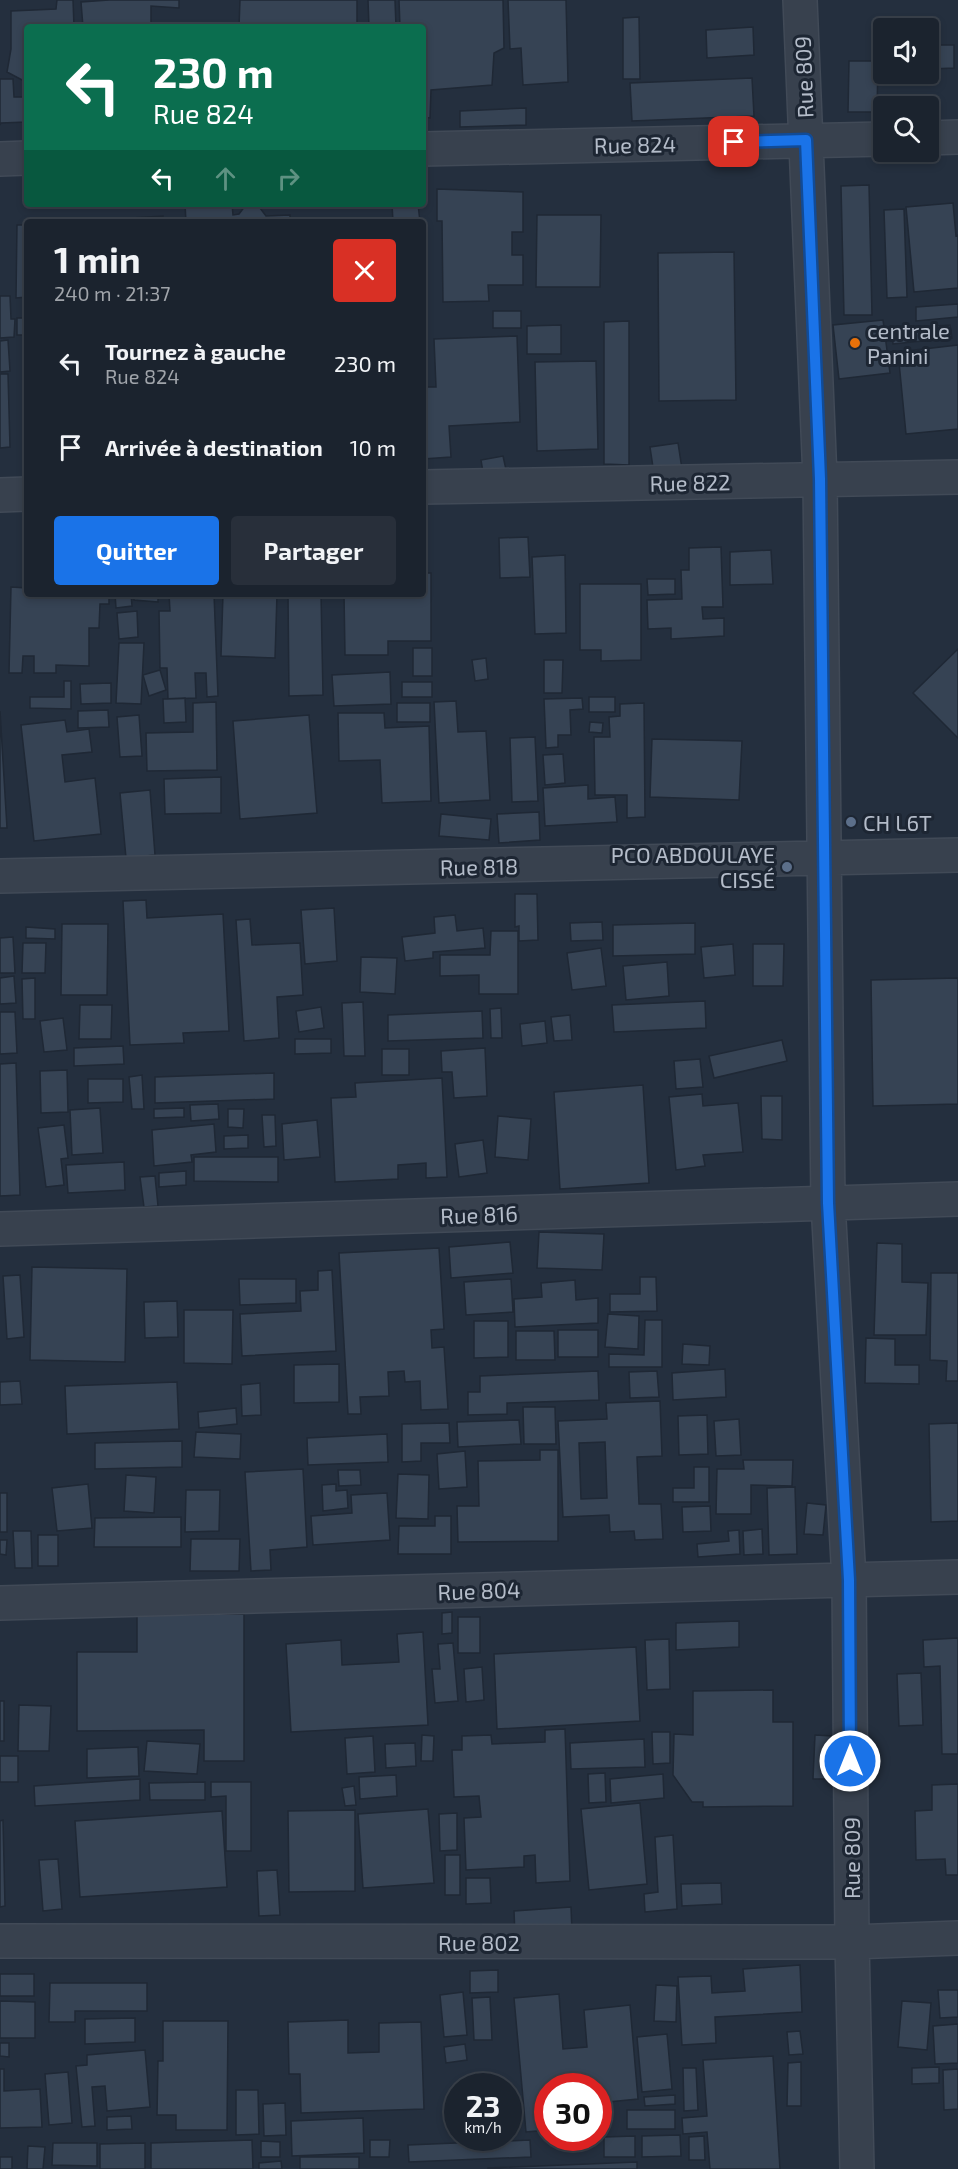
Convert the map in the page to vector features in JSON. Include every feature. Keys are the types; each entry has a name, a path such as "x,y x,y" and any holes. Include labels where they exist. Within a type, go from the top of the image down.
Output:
{"street":[{"name":"Rue 809","path":"800,0 820,479 828,1203 849,1580 852,1942 857,2169"},
{"path":"939,138 958,137"},
{"name":"Rue 824","path":"426,149 873,139"},
{"path":"0,159 24,158"},
{"name":"Rue 822","path":"426,487 958,477"},
{"path":"0,495 24,494"},
{"name":"Rue 818","path":"0,876 958,855"},
{"name":"Rue 816","path":"0,1229 958,1199"},
{"name":"Rue 804","path":"0,1603 958,1577"},
{"name":"Rue 802","path":"0,1941 852,1942 958,1938"}],"building":[{"path":"57,0 73,0 74,24 24,24 24,81 7,72 11,49 11,11 56,9"},
{"path":"179,0 179,8 151,6 151,24 83,24 81,2"},
{"path":"240,0 357,0 357,24 239,24"},
{"path":"368,0 395,0 396,24 369,24"},
{"path":"399,0 503,0 504,48 494,53 492,85 431,90 430,118 426,117 426,24 400,24"},
{"path":"508,0 566,0 568,82 523,85 521,48 510,49"},
{"path":"639,17 640,79 623,79 623,18"},
{"path":"753,27 754,55 707,58 706,30"},
{"path":"939,45 954,45 954,68 939,69"},
{"path":"849,61 873,61 873,84 878,84 877,96 873,96 873,112 848,112"},
{"path":"752,78 754,116 632,121 630,83"},
{"path":"0,79 13,79 14,97 24,97 24,122 1,123 0,125"},
{"path":"526,108 526,125 460,127 460,111"},
{"path":"869,185 872,315 844,315 841,186"},
{"path":"437,189 523,192 523,232 512,232 512,255 523,255 523,285 488,285 489,301 443,302 442,221 437,221"},
{"path":"953,203 956,236 958,235 958,288 914,292 906,207"},
{"path":"185,207 232,207 233,215 239,214 244,207 259,207 266,216 290,215 290,219 186,219"},
{"path":"392,207 418,207 420,219 393,219"},
{"path":"904,209 907,297 887,298 884,210"},
{"path":"537,215 601,215 600,287 536,287"},
{"path":"163,216 162,219 115,219"},
{"path":"17,225 24,225 24,297 16,298"},
{"path":"734,252 736,400 659,401 658,253"},
{"path":"0,296 10,296 11,319 15,319 14,337 0,338"},
{"path":"958,304 958,317 916,321 916,307"},
{"path":"493,311 521,311 521,328 493,328"},
{"path":"17,318 24,318 24,335 17,335"},
{"path":"883,320 890,373 839,379 833,325"},
{"path":"629,321 629,465 604,464 604,322"},
{"path":"561,325 561,354 527,354 527,326"},
{"path":"950,325 952,338 893,344 892,329"},
{"path":"517,336 520,422 449,426 451,457 426,459 426,387 436,387 434,339"},
{"path":"8,340 10,371 0,372 0,341"},
{"path":"958,345 958,429 906,434 898,352"},
{"path":"596,361 598,449 537,451 535,362"},
{"path":"0,374 8,374 10,447 0,448"},
{"path":"678,443 682,469 654,474 650,447"},
{"path":"503,456 507,474 484,478 481,460"},
{"path":"528,537 530,577 500,578 499,538"},
{"path":"721,547 723,607 702,607 703,619 724,618 724,636 671,639 671,628 648,629 647,600 682,599 681,570 689,570 689,548"},
{"path":"771,550 773,584 730,585 730,552"},
{"path":"565,555 566,633 535,634 532,557"},
{"path":"426,573 431,573 431,641 388,641 388,655 345,655 344,597 426,597"},
{"path":"647,579 675,579 675,594 648,595"},
{"path":"580,584 641,584 641,660 601,661 601,650 580,650"},
{"path":"11,587 24,588 24,597 109,597 109,604 100,604 99,628 89,628 89,666 56,665 56,673 34,673 34,656 23,656 22,673 9,673"},
{"path":"115,597 131,597 132,606 116,608"},
{"path":"134,597 158,597 158,602 134,600"},
{"path":"169,597 214,597 218,696 207,697 206,673 195,673 196,698 168,699 167,668 160,668 159,611 170,611"},
{"path":"223,597 277,597 275,658 221,656"},
{"path":"288,597 321,597 323,695 289,696"},
{"path":"137,611 138,637 119,639 117,613"},
{"path":"119,643 144,643 141,704 116,703"},
{"path":"413,648 432,648 432,676 413,676"},
{"path":"958,649 958,738 913,693"},
{"path":"486,658 488,679 475,681 472,660"},
{"path":"544,660 563,660 562,693 544,693"},
{"path":"160,670 166,690 149,696 143,675"},
{"path":"390,672 391,704 334,706 332,675"},
{"path":"64,681 71,681 71,709 30,708 30,697 64,697"},
{"path":"402,682 432,682 432,697 402,697"},
{"path":"111,683 111,703 81,704 80,684"},
{"path":"589,697 615,697 615,712 589,712"},
{"path":"185,698 186,722 164,723 163,699"},
{"path":"582,698 583,709 570,710 571,735 558,735 558,747 546,748 544,699"},
{"path":"456,701 458,732 486,731 490,800 439,803 434,702"},
{"path":"216,702 217,770 147,771 146,733 193,732 193,703"},
{"path":"397,703 430,703 430,722 397,722"},
{"path":"644,703 645,817 627,818 627,795 595,795 594,737 610,737 609,717 620,716 620,704"},
{"path":"108,710 109,727 78,728 78,711"},
{"path":"0,711 7,828 0,828"},
{"path":"338,713 384,713 385,728 429,726 431,801 382,803 380,760 339,761"},
{"path":"139,715 142,756 120,757 117,717"},
{"path":"309,715 317,813 240,819 233,721"},
{"path":"65,720 67,732 89,729 92,752 62,755 65,782 95,778 101,834 34,841 21,725"},
{"path":"590,722 603,723 602,733 589,732"},
{"path":"535,737 538,801 512,802 510,738"},
{"path":"652,739 742,741 739,800 650,797"},
{"path":"563,754 565,783 545,785 543,755"},
{"path":"221,777 221,813 165,814 164,779"},
{"path":"588,785 588,799 615,797 617,822 545,826 543,788"},
{"path":"150,790 155,855 126,858 120,793"},
{"path":"539,812 540,840 499,843 497,814"},
{"path":"441,814 491,819 489,840 439,836"},
{"path":"515,894 537,894 538,940 519,941 519,926 515,927"},
{"path":"146,900 147,918 223,914 229,1031 183,1033 184,1043 130,1045 123,901"},
{"path":"334,908 337,961 305,964 301,910"},
{"path":"455,915 457,931 483,928 485,948 433,952 433,958 405,961 402,937 435,933 434,917"},
{"path":"250,919 252,945 300,943 303,995 277,997 279,1038 244,1041 236,920"},
{"path":"602,922 603,940 571,941 570,923"},
{"path":"695,923 695,954 613,956 613,925"},
{"path":"62,924 108,924 107,995 61,995"},
{"path":"26,927 55,929 55,939 26,938"},
{"path":"491,931 518,931 518,994 479,994 479,975 440,976 440,955 490,955"},
{"path":"13,937 15,973 0,973 0,938"},
{"path":"23,943 46,943 45,973 22,973"},
{"path":"733,944 735,975 704,978 701,947"},
{"path":"753,944 784,944 783,986 753,986"},
{"path":"601,948 606,986 572,990 567,953"},
{"path":"361,957 397,958 395,994 360,992"},
{"path":"667,962 669,996 626,1000 623,966"},
{"path":"14,976 16,1003 0,1004 0,978"},
{"path":"35,978 35,1019 23,1019 22,979"},
{"path":"958,978 958,1104 873,1106 871,980"},
{"path":"705,1001 706,1028 614,1032 612,1005"},
{"path":"363,1002 365,1056 344,1056 342,1003"},
{"path":"80,1005 112,1005 111,1039 79,1039"},
{"path":"321,1007 324,1028 299,1032 296,1011"},
{"path":"501,1008 502,1038 491,1038 490,1009"},
{"path":"482,1011 483,1038 388,1041 388,1015"},
{"path":"0,1012 15,1012 17,1053 0,1054"},
{"path":"570,1015 572,1040 554,1041 551,1017"},
{"path":"63,1018 67,1050 44,1052 40,1021"},
{"path":"545,1021 547,1043 522,1046 520,1024"},
{"path":"295,1039 331,1039 331,1053 295,1054"},
{"path":"782,1040 787,1061 714,1078 709,1056"},
{"path":"123,1046 124,1064 74,1066 74,1048"},
{"path":"485,1048 487,1096 454,1098 452,1072 442,1072 441,1051"},
{"path":"382,1049 409,1049 409,1075 382,1075"},
{"path":"700,1059 703,1087 676,1089 674,1061"},
{"path":"16,1063 20,1195 0,1196 0,1064"},
{"path":"67,1070 68,1112 41,1113 40,1071"},
{"path":"274,1073 274,1099 155,1103 155,1077"},
{"path":"142,1075 144,1109 132,1109 129,1077"},
{"path":"442,1078 447,1177 426,1178 426,1163 398,1165 398,1179 335,1182 331,1098 356,1097 355,1083"},
{"path":"88,1079 123,1079 123,1102 88,1103"},
{"path":"643,1085 649,1183 560,1189 554,1092"},
{"path":"702,1094 703,1106 738,1103 743,1152 703,1155 705,1166 676,1170 669,1097"},
{"path":"761,1096 782,1096 782,1140 762,1139"},
{"path":"218,1104 219,1119 191,1121 190,1105"},
{"path":"100,1108 103,1153 72,1155 70,1110"},
{"path":"184,1108 184,1117 154,1118 154,1109"},
{"path":"228,1109 244,1109 243,1128 228,1127"},
{"path":"262,1115 275,1115 276,1146 264,1147"},
{"path":"498,1116 531,1119 528,1160 495,1157"},
{"path":"317,1120 320,1157 284,1160 282,1124"},
{"path":"214,1124 216,1152 191,1155 192,1162 154,1166 152,1130"},
{"path":"64,1125 68,1158 61,1159 64,1185 46,1187 38,1128"},
{"path":"248,1135 248,1148 224,1149 224,1136"},
{"path":"483,1140 487,1173 459,1177 455,1144"},
{"path":"194,1157 278,1157 278,1182 194,1181"},
{"path":"124,1162 125,1190 68,1193 66,1165"},
{"path":"186,1171 186,1185 159,1187 159,1173"},
{"path":"155,1176 158,1206 144,1207 140,1177"},
{"path":"539,1232 604,1234 602,1270 537,1268"},
{"path":"510,1242 513,1273 451,1278 449,1247"},
{"path":"877,1243 902,1244 902,1282 928,1283 926,1335 874,1335"},
{"path":"439,1248 444,1329 431,1330 432,1348 444,1347 448,1409 421,1410 420,1381 405,1382 404,1371 388,1372 389,1396 360,1397 361,1414 348,1414 339,1253"},
{"path":"32,1267 127,1269 125,1362 30,1360"},
{"path":"332,1270 336,1351 242,1356 240,1314 301,1311 300,1291 318,1290 318,1271"},
{"path":"931,1273 958,1273 958,1381 946,1381 947,1361 930,1360"},
{"path":"20,1275 24,1337 7,1339 3,1276"},
{"path":"640,1277 656,1277 657,1311 610,1312 610,1294 640,1294"},
{"path":"239,1279 296,1279 296,1303 240,1305"},
{"path":"511,1279 513,1312 466,1315 464,1282"},
{"path":"575,1280 576,1300 598,1298 598,1323 515,1327 514,1299 542,1297 541,1283"},
{"path":"177,1301 178,1337 145,1338 144,1302"},
{"path":"184,1310 233,1310 232,1364 184,1363"},
{"path":"608,1314 639,1316 638,1349 605,1347"},
{"path":"645,1320 662,1320 662,1367 609,1367 609,1354 644,1355"},
{"path":"474,1321 508,1321 508,1357 474,1358"},
{"path":"558,1330 598,1330 598,1357 558,1357"},
{"path":"516,1331 554,1331 555,1360 516,1360"},
{"path":"866,1338 895,1339 895,1365 919,1365 919,1384 865,1383"},
{"path":"683,1344 710,1346 709,1365 682,1364"},
{"path":"339,1364 339,1402 294,1403 294,1365"},
{"path":"725,1369 726,1397 673,1400 672,1373"},
{"path":"598,1371 599,1400 507,1403 507,1414 468,1415 468,1392 480,1392 480,1376"},
{"path":"657,1371 659,1397 630,1398 629,1372"},
{"path":"20,1381 22,1404 0,1405 0,1382"},
{"path":"177,1382 179,1429 67,1434 65,1386"},
{"path":"260,1383 261,1415 242,1416 241,1385"},
{"path":"660,1401 662,1456 637,1457 639,1504 661,1504 663,1539 635,1540 634,1531 610,1532 609,1515 563,1517 558,1421 607,1419 606,1403","holes":["605,1442 607,1498 581,1499 579,1443"]},
{"path":"523,1407 555,1407 556,1444 524,1444"},
{"path":"236,1408 237,1424 199,1428 198,1412"},
{"path":"707,1415 708,1454 679,1455 678,1416"},
{"path":"739,1419 741,1455 716,1456 714,1421"},
{"path":"519,1420 521,1444 458,1447 457,1422"},
{"path":"449,1423 450,1443 421,1443 421,1461 402,1462 402,1424"},
{"path":"958,1423 958,1521 931,1522 929,1424"},
{"path":"196,1432 241,1434 240,1459 194,1457"},
{"path":"387,1434 388,1462 308,1465 307,1438"},
{"path":"182,1441 182,1467 95,1469 95,1443"},
{"path":"540,1450 558,1450 558,1541 458,1542 457,1506 479,1506 478,1461 540,1460"},
{"path":"465,1451 467,1487 439,1489 437,1454"},
{"path":"743,1460 793,1460 792,1486 751,1485 751,1514 716,1514 717,1469 744,1469"},
{"path":"694,1467 709,1467 709,1502 673,1502 673,1488 694,1488"},
{"path":"303,1469 307,1547 270,1550 271,1570 251,1571 245,1472"},
{"path":"338,1470 360,1470 361,1485 339,1486"},
{"path":"398,1474 429,1475 428,1519 396,1518"},
{"path":"126,1475 156,1477 154,1513 124,1511"},
{"path":"88,1484 92,1528 57,1531 52,1488"},
{"path":"336,1484 336,1491 347,1490 348,1508 323,1511 322,1485"},
{"path":"795,1487 797,1554 769,1555 767,1488"},
{"path":"186,1490 220,1490 219,1531 185,1532"},
{"path":"0,1493 7,1493 7,1532 0,1532"},
{"path":"387,1493 390,1540 313,1545 311,1516 352,1513 351,1495"},
{"path":"807,1503 826,1505 823,1535 804,1534"},
{"path":"710,1506 711,1531 683,1532 682,1507"},
{"path":"435,1516 451,1516 451,1554 398,1554 399,1526 435,1526"},
{"path":"181,1517 181,1547 94,1547 95,1518"},
{"path":"762,1529 763,1554 744,1555 743,1531"},
{"path":"739,1530 740,1554 698,1557 697,1544 729,1541 728,1531"},
{"path":"13,1531 31,1531 32,1568 15,1568"},
{"path":"38,1535 58,1535 58,1566 38,1566"},
{"path":"191,1539 240,1539 239,1571 190,1571"},
{"path":"0,1540 7,1540 6,1555 0,1554"},
{"path":"452,1612 452,1633 442,1634 442,1613"},
{"path":"244,1614 244,1761 204,1761 204,1730 77,1731 77,1652 137,1652 137,1615"},
{"path":"458,1617 480,1617 480,1653 458,1653"},
{"path":"739,1621 739,1647 676,1650 676,1623"},
{"path":"423,1632 428,1725 291,1732 286,1644 341,1640 342,1665 399,1662 397,1634"},
{"path":"958,1638 958,1754 942,1754 940,1666 924,1667 923,1640"},
{"path":"669,1639 670,1689 647,1690 645,1640"},
{"path":"453,1643 458,1701 435,1703 432,1669 440,1669 438,1644"},
{"path":"636,1647 640,1721 497,1729 494,1654"},
{"path":"482,1667 484,1700 466,1702 464,1669"},
{"path":"921,1673 923,1725 899,1726 897,1674"},
{"path":"773,1690 773,1722 793,1722 793,1806 703,1807 703,1802 692,1802 673,1775 674,1734 693,1735 693,1691"},
{"path":"0,1701 4,1701 4,1741 0,1741"},
{"path":"19,1705 51,1706 49,1751 18,1751"},
{"path":"565,1729 570,1881 536,1883 535,1855 524,1856 524,1867 466,1870 464,1818 481,1817 479,1796 454,1797 452,1750 462,1750 462,1736 491,1735 492,1744 545,1742 545,1730"},
{"path":"652,1732 670,1732 670,1763 653,1764"},
{"path":"422,1735 434,1736 433,1761 421,1761"},
{"path":"815,1735 832,1736 830,1779 813,1779"},
{"path":"373,1736 375,1772 347,1774 345,1738"},
{"path":"644,1739 645,1767 571,1769 570,1743"},
{"path":"147,1741 200,1744 197,1774 144,1771"},
{"path":"415,1743 416,1766 386,1768 385,1744"},
{"path":"138,1747 139,1776 87,1778 87,1749"},
{"path":"0,1756 18,1756 18,1782 0,1782"},
{"path":"605,1773 606,1802 589,1803 588,1774"},
{"path":"663,1774 664,1798 611,1803 610,1779"},
{"path":"396,1775 397,1796 360,1799 359,1777"},
{"path":"140,1779 140,1800 35,1806 34,1786"},
{"path":"205,1782 205,1800 150,1800 149,1783"},
{"path":"211,1782 251,1782 251,1851 226,1851 226,1796 211,1797"},
{"path":"958,1784 958,1875 946,1875 945,1859 916,1860 915,1811 932,1810 932,1785"},
{"path":"354,1786 356,1805 345,1806 342,1788"},
{"path":"640,1803 647,1884 589,1890 581,1809"},
{"path":"428,1809 434,1883 363,1888 358,1814"},
{"path":"355,1810 355,1891 289,1892 288,1811"},
{"path":"222,1811 227,1887 80,1897 75,1821"},
{"path":"457,1813 457,1850 440,1851 439,1814"},
{"path":"3,1820 5,1906 0,1907 0,1821"},
{"path":"673,1835 677,1909 645,1912 644,1894 658,1892 655,1837"},
{"path":"445,1855 460,1855 460,1895 445,1895"},
{"path":"58,1859 62,1909 43,1911 39,1860"},
{"path":"277,1870 280,1915 259,1916 257,1871"},
{"path":"466,1878 490,1878 491,1903 466,1904"},
{"path":"721,1883 722,1904 682,1906 681,1884"},
{"path":"571,1907 572,1932 515,1935 514,1911"},
{"path":"800,1965 802,2012 715,2017 716,2043 682,2045 678,1977 711,1976 712,1993 745,1991 743,1969"},
{"path":"498,1970 498,1992 470,1993 470,1971"},
{"path":"0,1974 34,1974 34,1996 0,1996"},
{"path":"50,1983 147,1983 147,2011 75,2011 75,2022 49,2022"},
{"path":"656,1985 677,1986 676,2022 654,2021"},
{"path":"938,1990 958,1990 958,2017 940,2018"},
{"path":"463,1992 467,2035 444,2037 440,1995"},
{"path":"559,1994 563,2049 587,2047 584,2010 630,2005 638,2099 612,2102 612,2073 534,2073 534,2131 526,2132 514,1998"},
{"path":"490,1997 492,2040 474,2040 472,1998"},
{"path":"0,2001 35,2002 35,2038 0,2038"},
{"path":"902,2001 931,2003 927,2050 898,2047"},
{"path":"135,2018 135,2042 85,2044 85,2019"},
{"path":"348,2020 348,2053 379,2052 379,2023 421,2022 424,2109 301,2113 300,2074 289,2074 288,2022"},
{"path":"163,2021 228,2021 227,2130 176,2130 176,2115 157,2115 158,2061 163,2061"},
{"path":"958,2024 958,2063 935,2064 933,2026"},
{"path":"800,2031 803,2054 789,2055 787,2032"},
{"path":"667,2034 672,2089 642,2092 637,2037"},
{"path":"0,2043 9,2043 9,2057 0,2056"},
{"path":"465,2044 467,2060 446,2063 444,2047"},
{"path":"145,2050 150,2107 107,2111 105,2086 92,2087 95,2126 82,2127 76,2066 87,2065 87,2055"},
{"path":"773,2056 780,2169 710,2169 707,2132 683,2134 682,2118 707,2116 703,2060"},
{"path":"801,2062 801,2106 787,2106 788,2063"},
{"path":"939,2067 939,2083 912,2084 912,2068"},
{"path":"683,2068 696,2068 698,2110 684,2111"},
{"path":"0,2069 4,2069 4,2091 40,2089 42,2127 0,2128"},
{"path":"958,2069 958,2109 944,2110 943,2070"},
{"path":"68,2072 72,2123 49,2125 45,2074"},
{"path":"236,2090 258,2090 259,2134 236,2135"},
{"path":"675,2095 675,2104 645,2106 644,2097"},
{"path":"285,2103 286,2135 264,2136 263,2104"},
{"path":"627,2110 675,2110 675,2129 627,2129"},
{"path":"131,2116 132,2129 107,2130 107,2117"},
{"path":"363,2118 364,2153 292,2156 291,2121"},
{"path":"680,2135 681,2156 642,2157 642,2136"},
{"path":"635,2136 635,2157 604,2157 604,2151 612,2151 612,2137"},
{"path":"704,2136 705,2160 689,2160 689,2137"},
{"path":"252,2140 253,2169 151,2169 151,2143"},
{"path":"370,2140 390,2140 389,2157 370,2157"},
{"path":"522,2140 530,2140 531,2157 409,2162 408,2145 444,2144 444,2151 522,2151"},
{"path":"261,2141 280,2142 280,2157 261,2157"},
{"path":"53,2143 97,2143 97,2166 52,2165"},
{"path":"145,2143 145,2169 100,2169 100,2144"},
{"path":"28,2146 45,2147 43,2169 27,2169"},
{"path":"0,2157 12,2157 12,2169 0,2169"},
{"path":"300,2157 359,2157 359,2169 300,2169"},
{"path":"281,2161 282,2169 259,2169 259,2163"},
{"path":"637,2162 637,2169 488,2169 488,2168"}],"place":[{"name":"centrale Panini","path":"855,343"},
{"name":"CH L6T","path":"851,822"},
{"name":"PCO ABDOULAYE CISSÉ","path":"787,867"}],"route":[{"path":"734,142 806,140 820,479 828,1203 849,1580 850,1761"}]}
